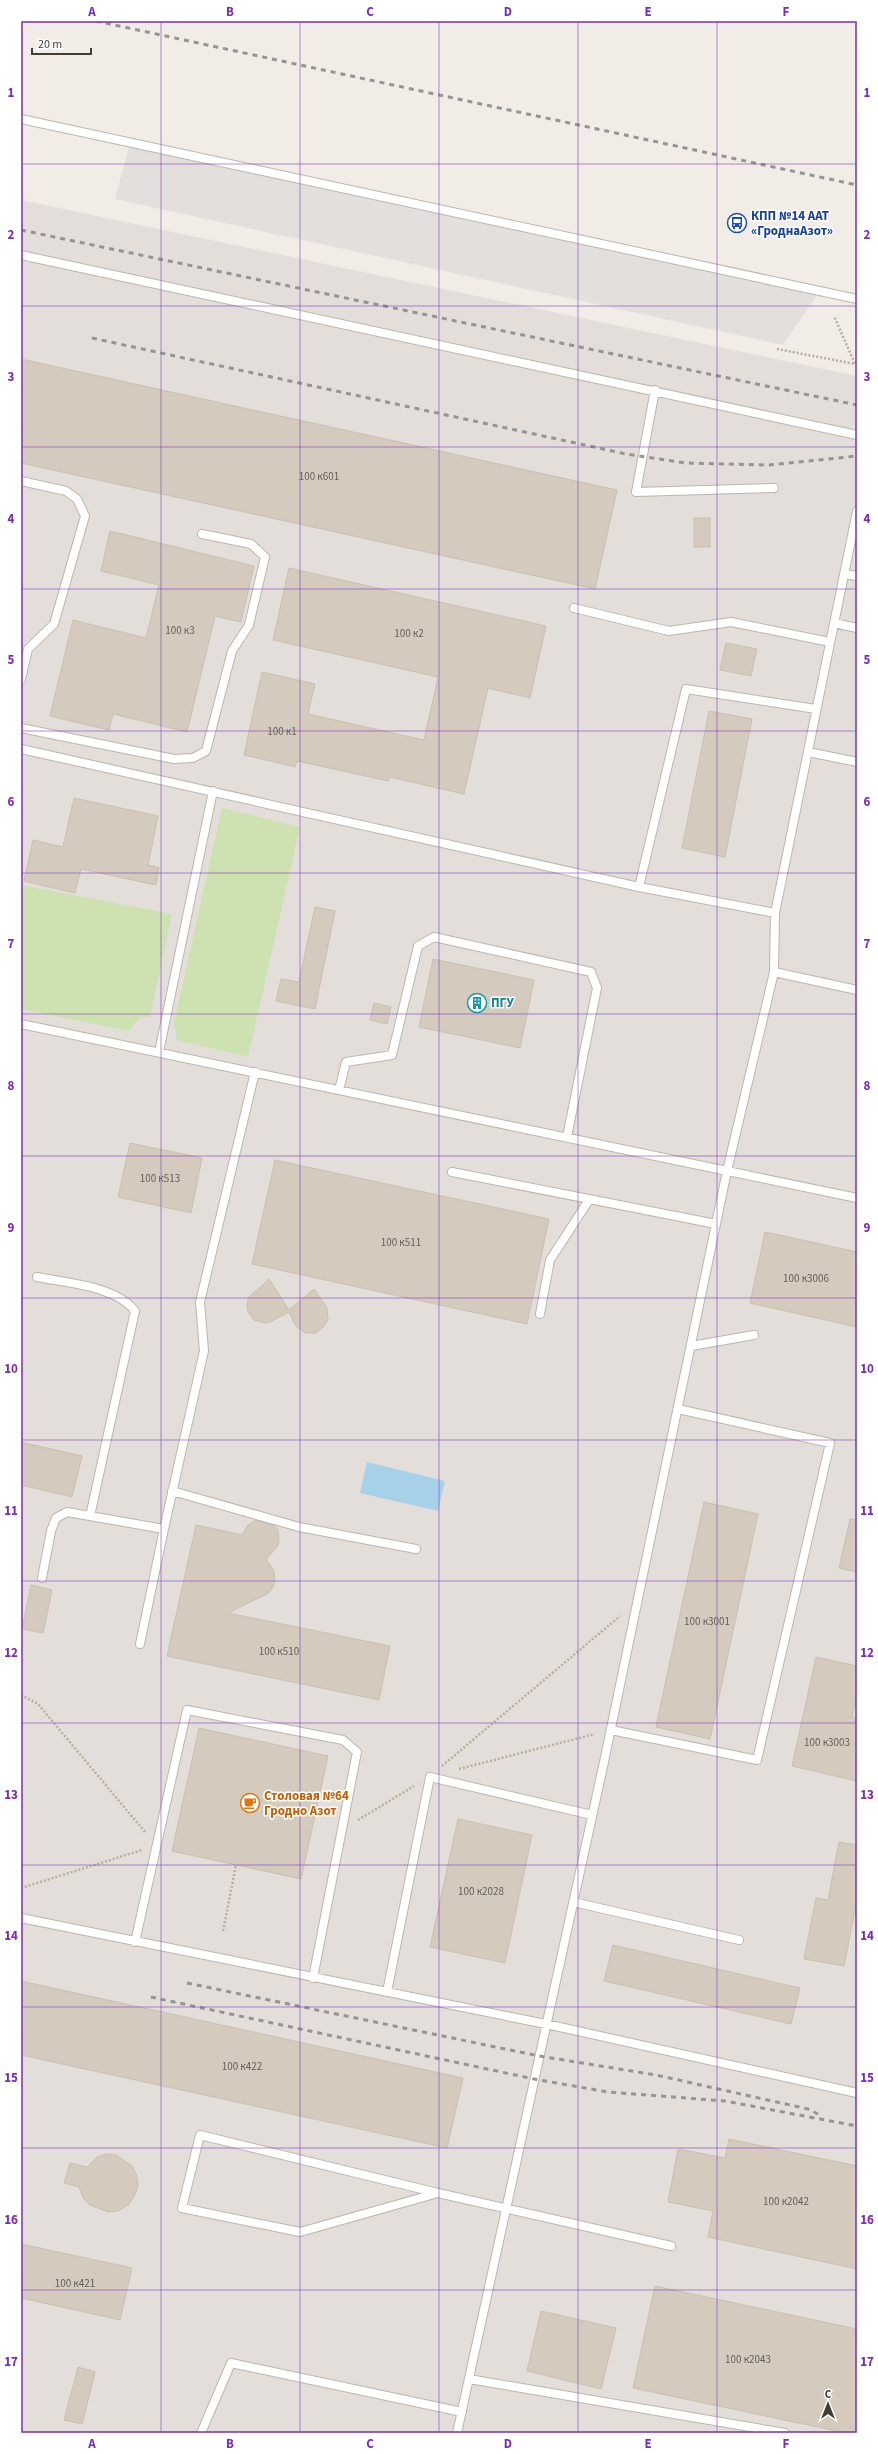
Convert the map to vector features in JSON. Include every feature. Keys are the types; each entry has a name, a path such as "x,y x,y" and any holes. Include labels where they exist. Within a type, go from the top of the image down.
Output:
{"lane":[{"path":"21,119 857,299"},
{"path":"21,255 654,390 857,435"},
{"path":"654,390 636,492 774,488"},
{"path":"21,481 66,491 77,499 85,516 54,624 28,649 21,679"},
{"path":"457,2433 611,1730 727,1171 774,972 775,913 857,511"},
{"path":"21,728 174,759 193,758 206,751 232,651 249,625 265,557 251,544 202,534"},
{"path":"844,574 857,576"},
{"path":"574,608 669,631 731,622 830,642"},
{"path":"834,623 857,628"},
{"path":"639,887 686,689 816,709"},
{"path":"21,749 639,887 775,913"},
{"path":"808,752 857,762"},
{"path":"159,1052 213,791"},
{"path":"339,1090 346,1062 392,1055 418,946 434,937 591,972 597,988 567,1137"},
{"path":"774,972 857,990"},
{"path":"21,1024 857,1198"},
{"path":"140,1644 172,1491 204,1351 200,1302 255,1072"},
{"path":"452,1172 716,1224"},
{"path":"540,1314 550,1260 589,1200"},
{"path":"37,1277 114,1294 128,1302 135,1311 90,1516"},
{"path":"691,1346 754,1335"},
{"path":"611,1730 757,1760 830,1443 678,1409"},
{"path":"172,1491 299,1527 416,1549"},
{"path":"42,1578 51,1531 56,1518 67,1512 164,1529"},
{"path":"135,1942 187,1710 343,1740 357,1752 314,1978"},
{"path":"387,1992 430,1777 592,1815"},
{"path":"573,1902 739,1940"},
{"path":"21,1918 546,2024 857,2093"},
{"path":"438,2193 300,2232 182,2208 200,2135 438,2193 671,2246"},
{"path":"201,2433 231,2363 462,2412"},
{"path":"469,2379 785,2433"}],"path":[{"path":"777,349 855,364 834,316"},
{"path":"342,1829 430,1777 637,1602"},
{"path":"21,1695 38,1704 156,1845 21,1888"},
{"path":"430,1777 611,1730"},
{"path":"223,1931 236,1865"}],"shaded area":[{"path":"130,143 819,292 783,345 115,199"},
{"path":"21,200 857,376 857,2433 21,2433"}],"green space":[{"path":"222,808 300,827 248,1057 177,1040 174,1023"},
{"path":"21,885 172,914 150,1017 140,1017 129,1031 21,1009"}],"water":[{"path":"367,1462 445,1481 438,1511 360,1493"}],"building":[{"path":"21,359 617,490 595,589 21,463"},
{"path":"694,518 710,518 710,547 694,547"},
{"path":"110,531 254,566 241,622 215,616 187,732 113,714 109,730 50,716 73,620 146,638 159,585 101,571"},
{"path":"289,568 546,626 530,698 488,688 464,794 389,777 388,781 297,761 295,767 244,755 262,672 315,684 308,714 424,740 438,677 273,640"},
{"path":"726,643 757,649 751,676 720,670"},
{"path":"709,711 752,719 725,857 682,848"},
{"path":"74,798 158,816 148,865 159,868 156,885 81,869 75,893 24,881 33,840 63,847"},
{"path":"315,907 335,911 315,1009 276,1001 281,979 299,982"},
{"name":"ПГУ","path":"433,959 534,980 520,1048 419,1027"},
{"path":"374,1003 391,1007 387,1024 370,1020"},
{"path":"130,1143 202,1158 191,1213 118,1197"},
{"path":"275,1160 549,1219 527,1324 252,1264"},
{"path":"765,1232 857,1252 857,1327 750,1303"},
{"path":"269,1279 289,1310 314,1289 327,1308 328,1320 325,1325 316,1333 305,1333 295,1325 289,1312 270,1322 265,1323 254,1320 247,1310 248,1298"},
{"path":"21,1442 82,1456 72,1497 21,1485"},
{"path":"704,1502 758,1514 710,1739 656,1727"},
{"path":"850,1519 857,1520 857,1572 839,1568"},
{"path":"256,1520 275,1526 278,1530 279,1542 277,1547 266,1559 274,1571 275,1583 269,1593 228,1613 390,1646 379,1700 167,1656 196,1525 242,1535 248,1525"},
{"path":"31,1585 52,1590 43,1633 22,1629"},
{"path":"816,1657 857,1666 857,1695 852,1717 857,1718 857,1781 792,1766"},
{"name":"Столовая №64 Гродно Азот","path":"199,1728 328,1756 301,1879 172,1851"},
{"path":"458,1819 532,1835 505,1963 430,1947"},
{"path":"839,1842 857,1845 857,1900 844,1966 804,1959 816,1898 828,1900"},
{"path":"613,1945 800,1988 791,2024 604,1981"},
{"path":"21,1981 463,2078 447,2148 21,2055"},
{"path":"729,2139 857,2166 857,2269 708,2237 713,2211 668,2202 678,2149 725,2158"},
{"path":"106,2154 116,2155 132,2166 137,2176 138,2186 134,2197 128,2205 118,2211 108,2212 90,2205 83,2198 79,2187 64,2183 70,2163 87,2167 97,2157"},
{"path":"21,2244 132,2268 120,2320 21,2298"},
{"path":"655,2286 857,2329 857,2433 846,2433 633,2388"},
{"path":"541,2311 616,2328 601,2389 527,2371"},
{"path":"78,2367 95,2372 82,2424 64,2420"}],"railway":[{"path":"96,21 857,185"},
{"path":"21,230 857,405"},
{"path":"92,338 626,454 686,463 769,465 857,456"},
{"path":"187,1983 539,2056 656,2075 808,2109 822,2116"},
{"path":"151,1997 534,2079 608,2092 725,2101 857,2126"}],"place":[{"name":"КПП №14 ААТ «ГроднаАзот»","path":"737,223"},
{"name":"ПГУ","path":"477,1003"},
{"name":"Столовая №64 Гродно Азот","path":"250,1803"}]}
